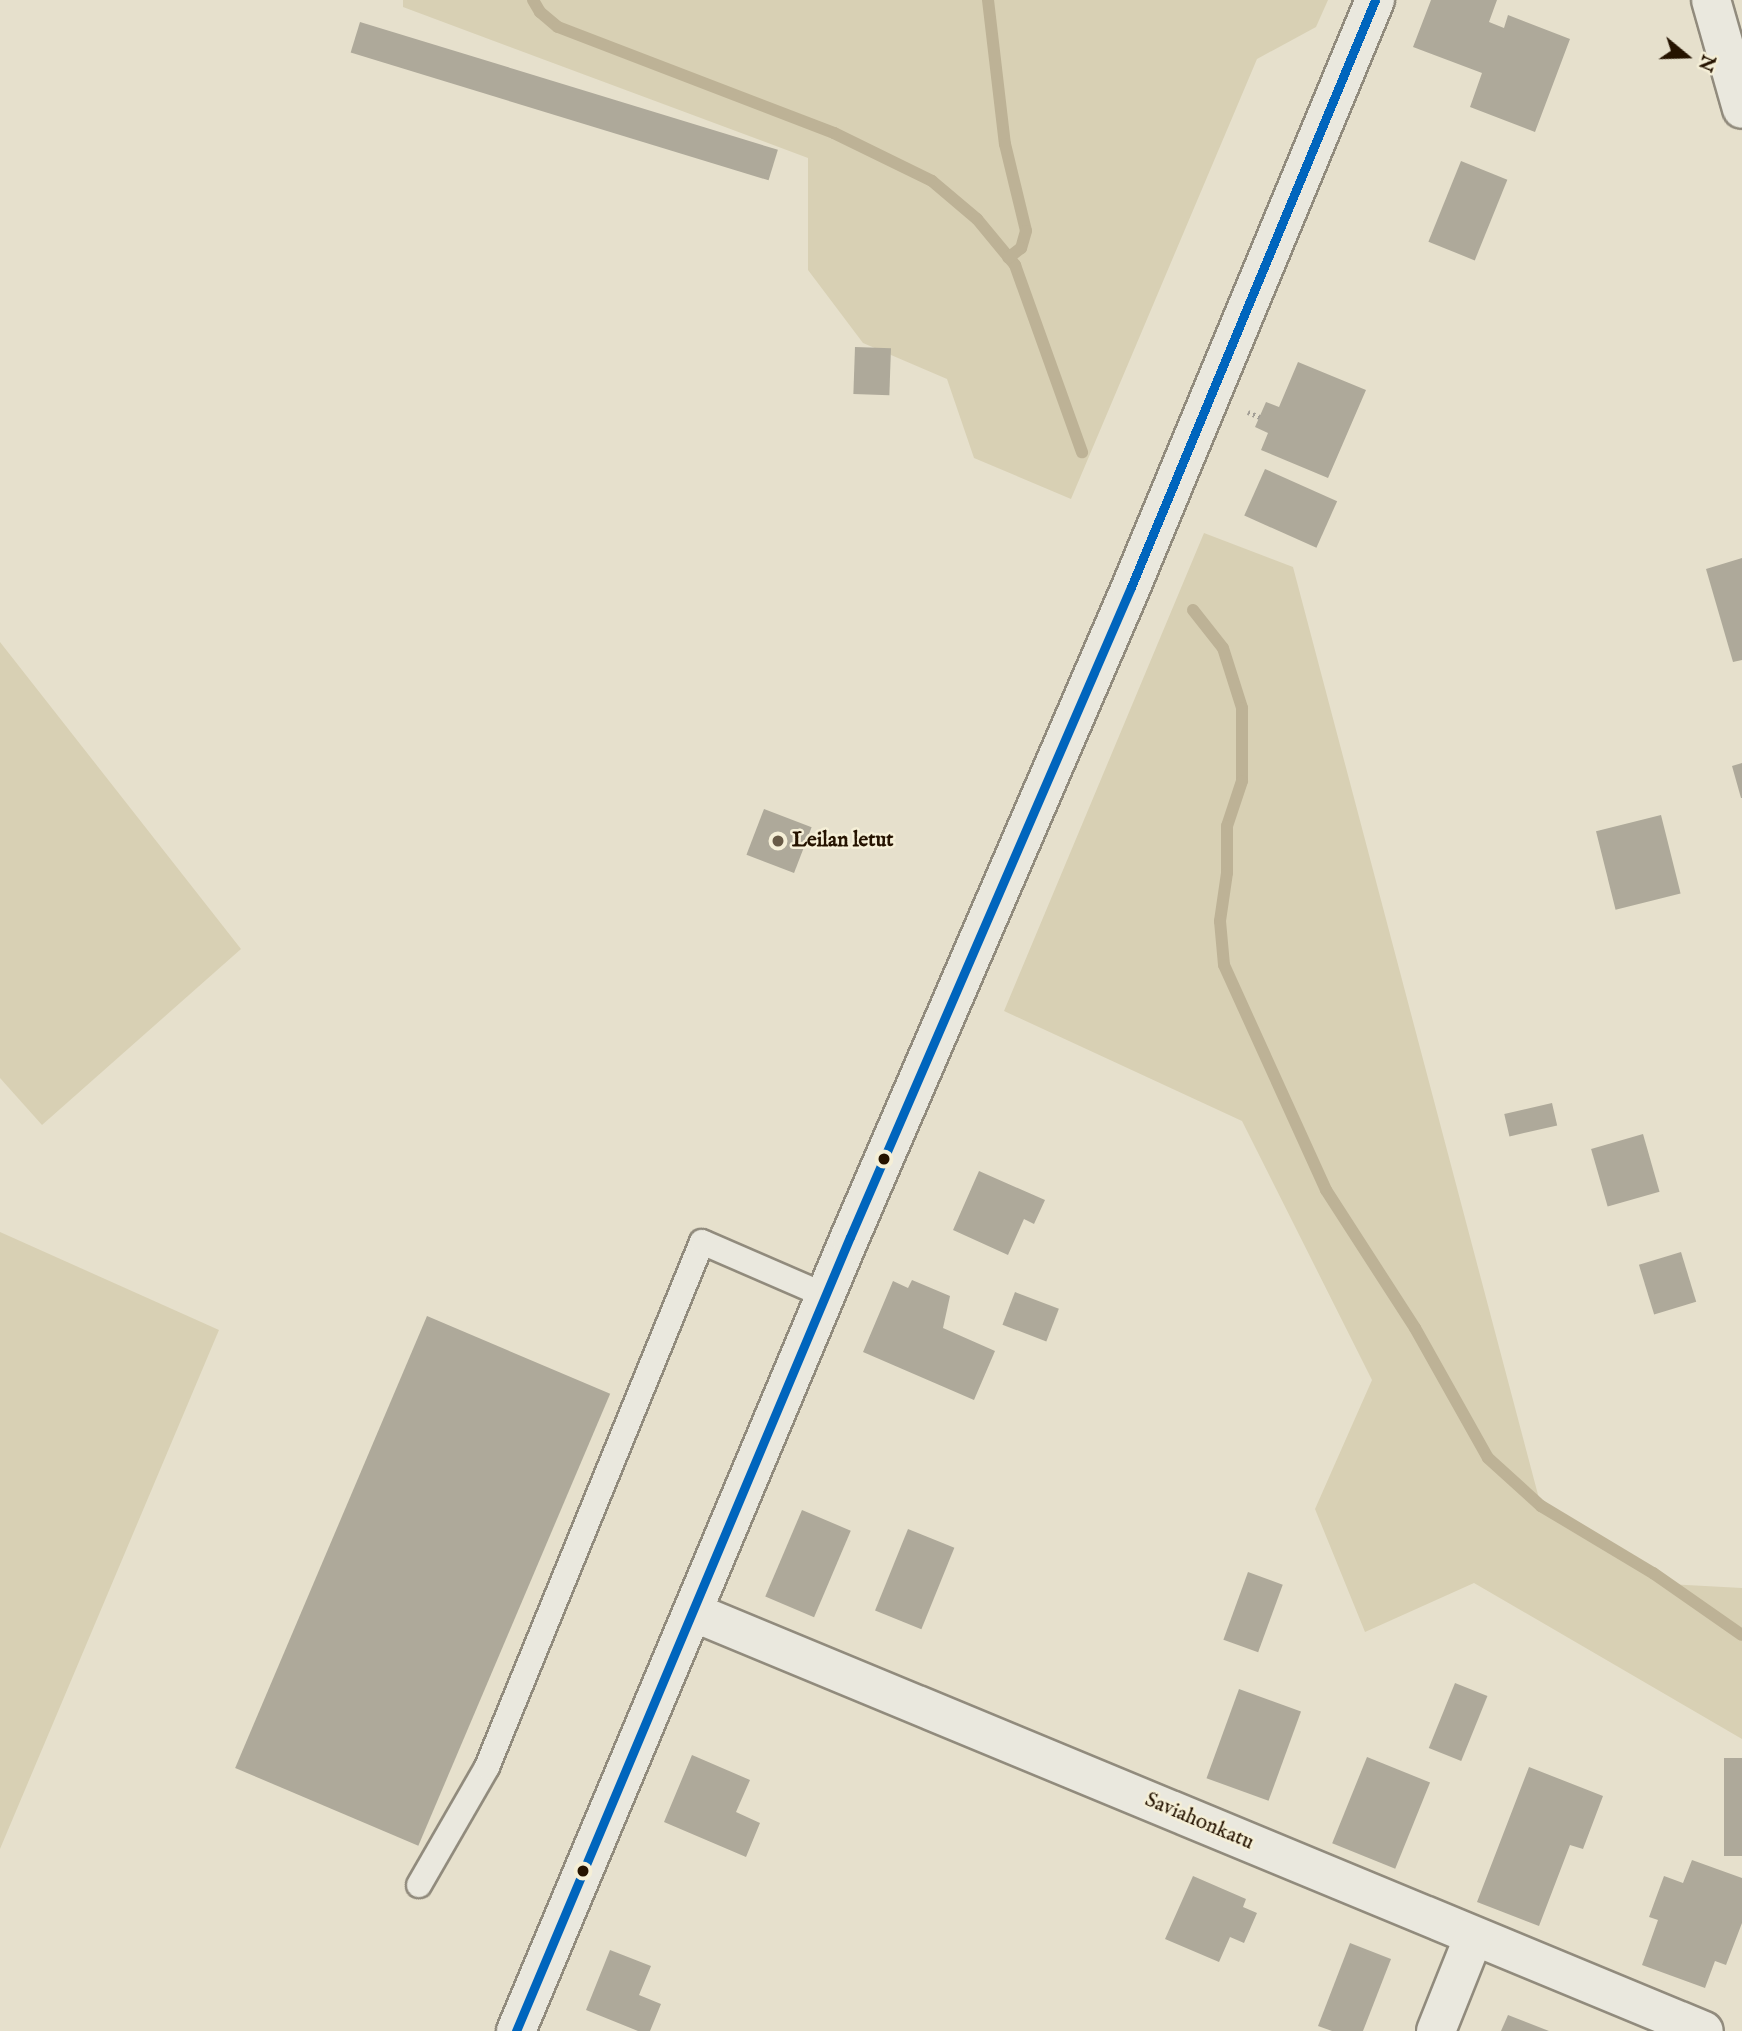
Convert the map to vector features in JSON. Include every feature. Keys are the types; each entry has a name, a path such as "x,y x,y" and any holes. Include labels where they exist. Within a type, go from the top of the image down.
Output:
{"street":[{"path":"516,2031 826,1296 1131,587 1375,0"},
{"path":"1711,0 1742,109"},
{"name":"Saviahonkatu","path":"693,1612 1704,2031"},
{"path":"1436,2031 1474,1936"}],"lane":[{"path":"419,1885 487,1767 702,1242 826,1296"}],"shaded area":[{"path":"403,0 1328,0 1316,27 1257,59 1071,499 974,458 947,379 863,343 808,270 808,158 403,7"},
{"path":"1204,533 1293,567 1541,1506 1668,1584 1742,1588 1742,1739 1474,1583 1365,1632 1315,1509 1372,1380 1242,1121 1004,1011"},
{"path":"0,642 241,949 42,1125 0,1078"},
{"path":"0,1232 219,1330 0,1849"}],"building":[{"path":"1431,0 1497,0 1489,22 1504,28 1508,15 1570,39 1535,132 1470,107 1482,73 1413,47"},
{"path":"360,22 778,150 769,180 351,53"},
{"path":"1461,161 1507,180 1475,260 1428,242"},
{"path":"855,347 891,348 889,395 853,394"},
{"path":"1298,362 1366,390 1328,478 1261,450 1268,433 1255,427 1266,402 1279,407"},
{"path":"1265,469 1337,501 1316,548 1244,516"},
{"path":"1742,558 1742,660 1733,662 1706,569"},
{"path":"1742,763 1742,798 1741,798 1732,766"},
{"name":"Leilan letut","path":"764,809 812,827 794,873 746,855"},
{"path":"1661,815 1681,894 1616,910 1596,831"},
{"path":"1552,1103 1557,1125 1509,1136 1504,1114"},
{"path":"1643,1134 1660,1192 1608,1207 1591,1149"},
{"path":"979,1171 1045,1200 1034,1224 1024,1219 1008,1255 953,1230"},
{"path":"1681,1252 1696,1302 1654,1315 1639,1265"},
{"path":"912,1280 950,1296 943,1328 995,1351 974,1400 863,1352 893,1281 908,1288"},
{"path":"1015,1292 1059,1309 1046,1342 1002,1325"},
{"path":"427,1316 610,1394 418,1846 235,1768"},
{"path":"802,1510 851,1531 814,1617 765,1597"},
{"path":"908,1529 954,1548 921,1629 875,1611"},
{"path":"1248,1572 1283,1585 1258,1652 1223,1640"},
{"path":"1455,1683 1487,1696 1461,1761 1429,1748"},
{"path":"1239,1689 1301,1712 1269,1801 1207,1778"},
{"path":"692,1755 750,1780 736,1812 760,1823 746,1857 664,1822"},
{"path":"1367,1757 1430,1782 1395,1869 1332,1843"},
{"path":"1724,1758 1742,1758 1742,1856 1724,1856"},
{"path":"1529,1767 1603,1796 1583,1849 1570,1845 1539,1926 1477,1902"},
{"path":"1692,1860 1742,1878 1742,1923 1726,1965 1715,1961 1705,1988 1642,1965 1658,1920 1649,1917 1664,1876 1683,1883"},
{"path":"1193,1876 1246,1899 1243,1907 1257,1913 1244,1943 1230,1937 1219,1962 1165,1939"},
{"path":"1350,1943 1391,1959 1363,2031 1332,2031 1318,2026"},
{"path":"610,1950 651,1966 639,1995 661,2004 650,2031 638,2031 586,2010"},
{"path":"1508,2015 1549,2031 1501,2031"}],"waterway":[{"path":"533,0 540,12 558,27 834,133 932,181 977,219 1015,265 1082,452"},
{"path":"988,0 1005,144 1026,231 1021,248 1008,258"},
{"path":"1193,610 1223,648 1242,708 1242,781 1227,826 1227,873 1220,921 1224,965 1326,1190 1415,1328 1488,1458 1541,1506 1653,1573 1742,1635"}],"transit line":[{"path":"516,2031 850,1237 1131,587 1375,0"}],"place":[{"name":"Leilan letut","path":"778,841"}]}
